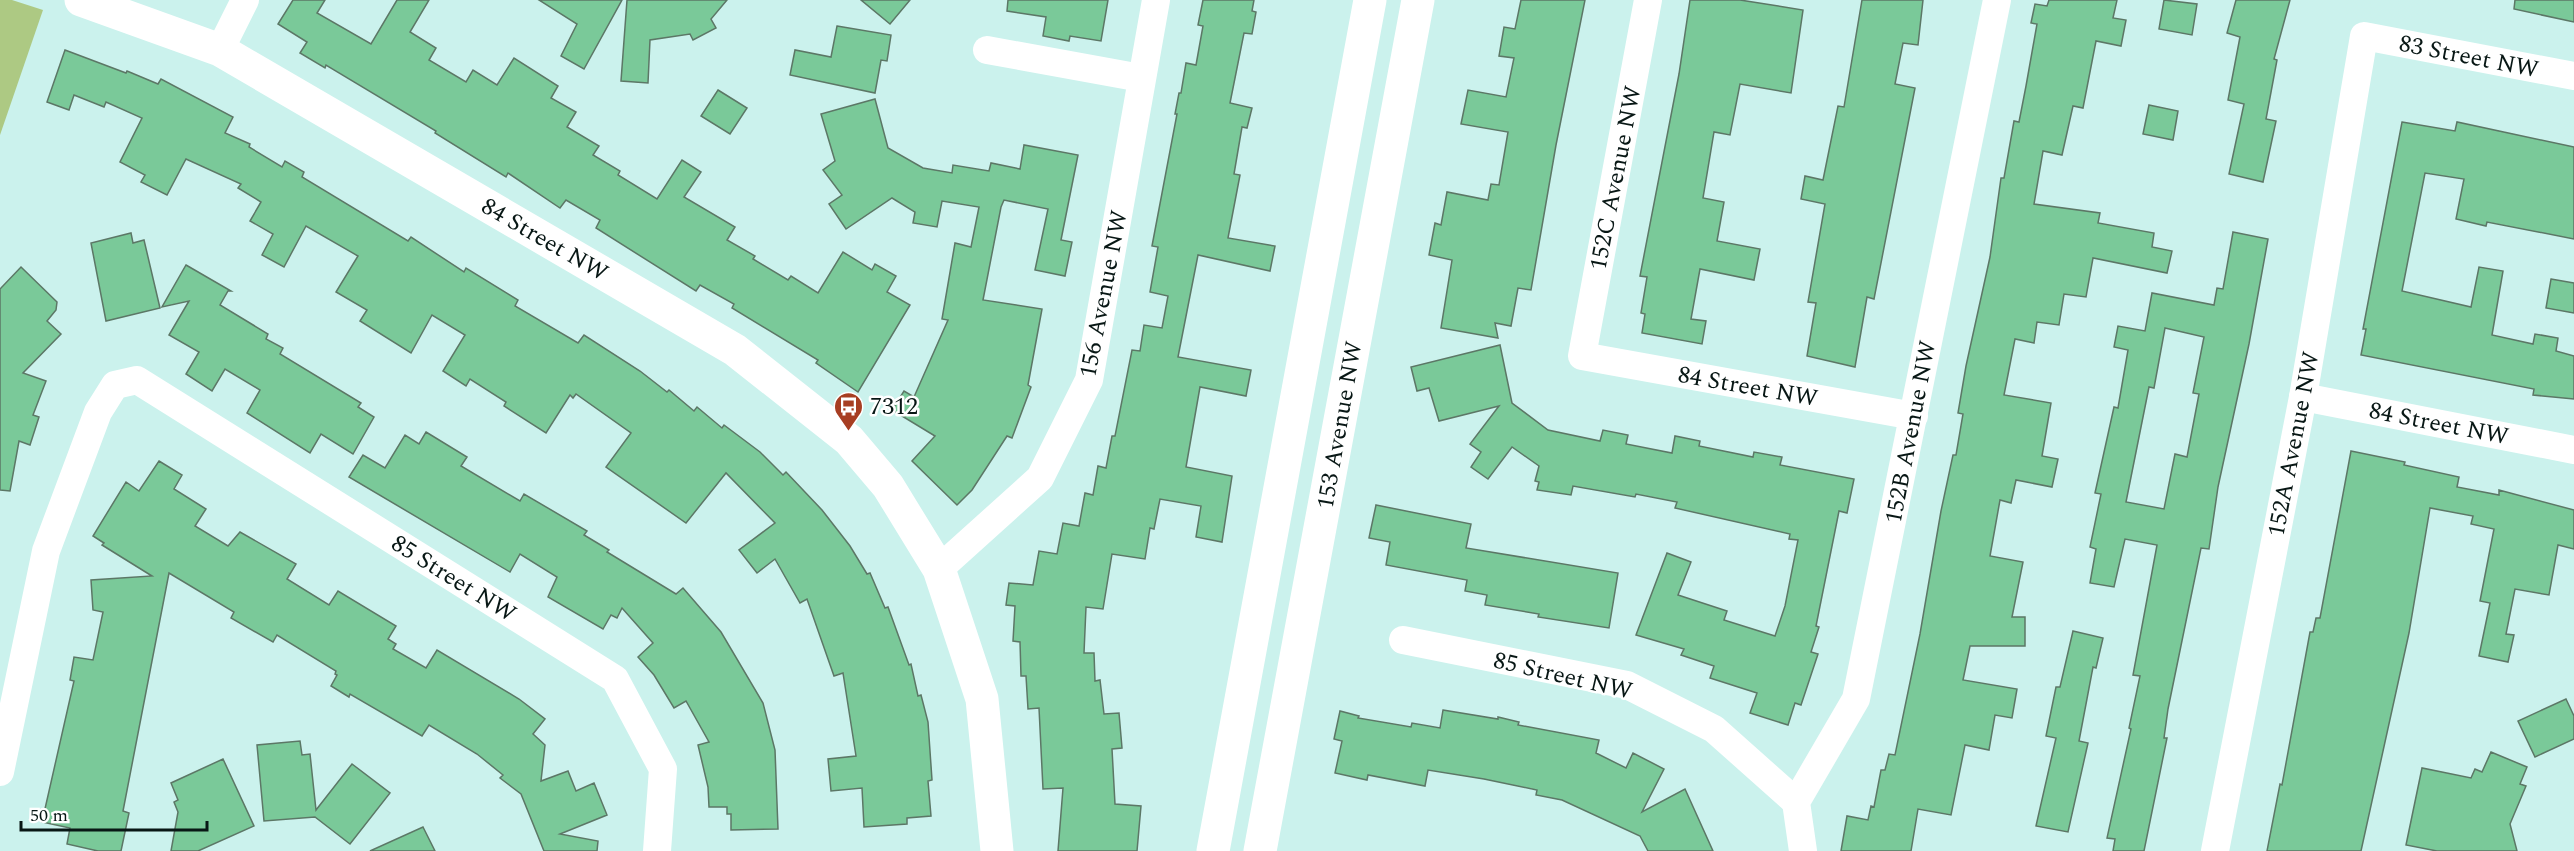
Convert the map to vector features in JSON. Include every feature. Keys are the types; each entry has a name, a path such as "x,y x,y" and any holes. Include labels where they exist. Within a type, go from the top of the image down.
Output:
{"main road":[{"name":"84 Street NW","path":"81,0 220,50 735,350 849,440 888,486 939,569"},
{"name":"153 Avenue NW","path":"1213,851 1370,0"},
{"name":"153 Avenue NW","path":"1260,851 1418,0"},
{"path":"1400,93 1434,0"},
{"path":"939,569 982,699 997,851"}],"street":[{"path":"220,50 245,0"},
{"name":"156 Avenue NW","path":"939,569 1040,478 1089,380 1156,0"},
{"name":"152C Avenue NW","path":"1582,356 1648,0"},
{"name":"152B Avenue NW","path":"1796,802 1856,699 1997,0"},
{"name":"83 Street NW","path":"2364,36 2574,76"},
{"name":"152A Avenue NW","path":"2215,851 2303,398 2364,36"},
{"path":"987,50 1141,78"},
{"name":"84 Street NW","path":"1582,356 1914,416"},
{"name":"85 Street NW","path":"0,772 46,551 98,412 115,385 137,380 615,678 663,769 657,851"},
{"name":"84 Street NW","path":"2303,398 2574,450"},
{"name":"85 Street NW","path":"1403,640 1627,685 1714,729 1796,802"},
{"path":"1796,802 1803,851"}],"green space":[{"path":"0,0 12,0 43,10 0,135"}],"building":[{"path":"293,0 325,0 317,13 371,44 397,0 429,0 410,32 436,48 429,60 466,82 473,70 497,85 514,58 558,86 551,98 576,112 567,127 599,146 593,155 620,171 618,175 657,199 682,160 701,172 684,197 735,227 727,240 755,256 753,259 788,280 791,276 818,293 843,252 872,270 875,264 896,276 887,292 910,305 858,392 816,363 818,360 732,308 734,304 700,285 696,291 596,228 600,220 566,200 560,208 508,173 506,177 435,133 436,131 326,65 325,68 300,53 307,42 278,24"},
{"path":"539,0 622,0 584,69 561,56 577,24"},
{"path":"627,0 727,0 711,19 716,28 693,40 690,34 650,40 648,83 621,81"},
{"path":"861,0 910,0 890,24"},
{"path":"1008,0 1108,0 1101,41 1070,36 1069,41 1043,36 1046,17 1007,11"},
{"path":"1203,0 1254,0 1252,11 1256,12 1252,34 1244,33 1230,103 1252,108 1247,128 1242,127 1234,174 1240,175 1228,238 1275,246 1270,271 1198,255 1178,357 1251,370 1246,396 1200,387 1186,467 1232,476 1222,542 1196,537 1201,506 1160,499 1154,529 1150,528 1145,559 1112,554 1103,609 1086,607 1084,653 1094,653 1095,681 1100,680 1104,714 1119,713 1122,748 1112,749 1115,804 1141,806 1137,851 1058,851 1063,788 1043,789 1039,708 1028,709 1026,676 1021,676 1020,642 1013,641 1015,606 1006,605 1009,583 1033,585 1039,551 1057,554 1063,523 1079,526 1085,493 1093,495 1098,466 1106,468 1112,436 1115,436 1132,350 1140,351 1144,325 1162,328 1168,296 1150,292 1158,247 1152,246 1186,63 1196,65 1203,26 1198,25"},
{"path":"1521,0 1585,0 1556,145 1531,290 1518,288 1511,326 1495,323 1498,338 1441,328 1452,260 1429,255 1435,223 1441,225 1447,192 1488,200 1491,184 1499,185 1508,132 1461,124 1468,90 1506,97 1514,58 1499,56 1504,27 1515,29"},
{"path":"1690,0 1740,0 1803,10 1791,93 1740,84 1730,135 1714,132 1703,198 1724,202 1717,241 1760,249 1754,280 1700,269 1691,319 1706,321 1702,344 1642,333 1645,314 1641,313 1647,277 1640,276 1679,74"},
{"path":"1862,0 1923,0 1918,45 1903,43 1895,84 1915,88 1874,299 1867,297 1855,367 1807,356 1816,303 1808,302 1825,204 1801,199 1805,176 1823,180 1838,106 1844,107"},
{"path":"2049,0 2117,0 2113,18 2126,20 2121,46 2096,41 2083,108 2073,106 2062,155 2043,151 2034,204 2100,213 2098,223 2154,233 2152,247 2172,251 2167,273 2093,258 2086,297 2064,294 2059,325 2037,322 2034,343 2015,339 2004,395 2051,403 2042,456 2058,459 2052,487 2016,480 2011,503 2000,500 1990,556 2023,562 2012,617 2025,617 2025,646 1970,646 1963,680 2017,689 2012,718 1995,715 1989,750 1965,745 1951,815 1918,809 1911,851 1841,851 1847,816 1868,820 1871,806 1874,807 1881,770 1885,770 1889,754 1895,755 1920,634 1941,511 1953,455 1956,455 1963,414 1958,413 1990,257 2001,178 2004,178 2014,121 2019,122 2026,86 2037,24 2031,23 2035,4 2047,6"},
{"path":"2164,0 2197,4 2192,35 2159,29"},
{"path":"2236,0 2290,0 2274,59 2277,60 2266,119 2276,121 2263,182 2229,174 2244,104 2228,100 2240,37 2227,33"},
{"path":"2515,0 2574,0 2574,22 2514,9"},
{"path":"837,26 891,35 887,61 881,60 875,93 790,75 795,50 831,57"},
{"path":"65,50 158,84 161,79 233,117 225,133 250,144 249,147 282,167 285,161 304,172 302,177 408,241 411,237 464,272 466,268 518,300 515,306 578,343 584,335 640,371 667,392 669,390 694,411 697,407 722,428 724,425 760,452 783,475 786,472 822,510 850,546 867,574 870,573 885,608 888,607 909,665 911,664 918,696 921,695 928,722 932,780 928,781 931,816 907,818 907,824 864,827 862,788 831,791 828,759 856,756 843,673 834,676 807,599 800,603 775,559 757,573 739,550 775,523 726,473 686,523 606,467 631,433 576,394 573,398 570,395 546,433 504,406 506,402 470,379 466,386 443,371 465,335 432,315 411,353 360,321 367,310 336,292 358,256 306,226 284,267 262,255 273,234 250,221 261,202 238,188 241,184 186,159 167,195 141,182 145,175 120,162 142,118 106,102 104,107 74,95 69,110 47,102"},
{"path":"718,90 747,108 730,134 701,116"},
{"path":"875,99 888,148 923,168 952,173 953,165 989,171 991,163 1020,169 1024,145 1078,155 1061,240 1072,242 1065,276 1035,270 1048,209 1004,200 1001,207 983,300 1042,309 1028,385 1031,387 1012,438 1007,436 972,490 957,505 912,461 935,436 892,410 904,391 914,397 948,320 942,319 955,243 971,247 979,207 942,201 937,227 913,223 915,212 892,198 846,229 829,204 842,195 823,170 835,161 821,114"},
{"path":"2149,105 2178,111 2173,140 2143,134"},
{"path":"2402,122 2455,131 2457,122 2574,147 2574,239 2487,222 2486,226 2456,219 2464,179 2425,173 2402,291 2471,307 2479,267 2503,271 2492,335 2533,344 2535,334 2558,338 2556,351 2574,356 2574,399 2533,395 2534,389 2361,355 2366,329 2363,329"},
{"path":"2233,232 2268,239 2249,344 2218,487 2209,549 2201,548 2168,709 2164,738 2167,738 2144,851 2113,851 2115,839 2107,838 2131,729 2129,728 2140,676 2133,675 2157,545 2125,539 2114,587 2090,583 2096,549 2090,547 2101,494 2095,493 2114,407 2118,408 2128,350 2114,347 2118,326 2145,331 2152,293 2214,305 2217,288 2223,289","holes":["2165,328 2204,337 2193,393 2199,394 2187,457 2175,454 2164,509 2126,502 2149,387 2154,388"]},
{"path":"131,233 133,243 144,240 160,308 106,321 91,243"},
{"path":"186,265 231,291 228,291 220,305 268,334 266,339 283,348 280,354 361,403 358,407 374,417 353,454 321,434 310,453 247,413 260,390 225,369 212,391 186,374 199,352 169,335 189,301 162,307"},
{"path":"21,267 57,302 56,310 47,321 61,334 23,373 46,381 33,415 39,417 30,445 19,441 10,491 0,490 0,289"},
{"path":"2551,279 2574,283 2574,313 2546,308"},
{"path":"1500,345 1512,403 1548,430 1600,441 1603,430 1628,435 1626,444 1672,453 1675,436 1700,441 1699,446 1753,457 1754,452 1782,457 1780,465 1854,479 1847,513 1839,511 1816,626 1819,627 1811,652 1818,654 1801,705 1795,703 1788,725 1750,713 1757,693 1710,678 1714,666 1681,655 1684,649 1636,635 1667,553 1691,562 1678,595 1727,611 1724,620 1775,636 1785,606 1798,540 1789,539 1790,534 1675,508 1677,502 1636,494 1635,497 1573,486 1571,495 1537,490 1539,482 1535,481 1539,466 1512,447 1488,479 1471,467 1481,452 1470,444 1499,406 1439,421 1429,388 1417,391 1411,367"},
{"path":"426,432 467,457 461,466 520,501 524,494 587,531 584,535 609,550 607,552 676,594 683,588 721,632 763,703 775,750 778,829 731,830 731,814 727,814 727,807 709,807 708,787 698,745 709,742 686,701 674,708 654,675 638,657 653,643 622,608 617,618 611,615 603,629 548,597 557,577 520,554 510,572 349,477 363,455 385,468 405,435 419,444"},
{"path":"2351,451 2405,462 2404,465 2459,477 2457,487 2499,495 2499,490 2574,510 2574,549 2558,545 2549,595 2515,589 2506,634 2514,635 2508,662 2479,656 2490,603 2480,601 2494,529 2471,524 2473,516 2430,508 2409,633 2361,851 2267,851 2280,784 2282,785 2310,632 2313,632 2316,618 2320,618"},
{"path":"159,461 182,475 174,489 206,509 195,526 228,546 240,532 296,564 287,579 329,605 338,591 396,626 388,639 396,644 393,649 426,668 437,650 519,699 545,719 533,734 545,745 541,781 568,771 576,791 594,783 607,815 560,834 598,841 597,851 544,851 521,794 500,778 503,775 477,754 429,725 422,736 350,694 349,697 331,686 337,675 336,671 277,635 273,642 231,618 234,612 169,573 123,811 129,813 121,851 98,851 67,844 70,828 42,822 74,681 70,680 74,657 93,660 103,612 93,610 91,580 152,576 102,545 104,543 93,536 126,482 139,491"},
{"path":"1376,505 1471,524 1466,548 1618,573 1609,628 1538,617 1539,614 1485,605 1487,595 1465,591 1467,580 1386,565 1390,542 1369,538"},
{"path":"2073,631 2103,638 2096,668 2093,667 2079,741 2088,743 2068,832 2036,826 2056,738 2046,736 2056,687 2060,687"},
{"path":"2566,699 2574,716 2574,739 2535,757 2518,721"},
{"path":"1443,710 1498,719 1498,717 1519,722 1518,725 1599,740 1596,753 1626,768 1633,753 1664,769 1642,812 1685,789 1713,851 1648,851 1640,836 1562,800 1536,795 1537,790 1484,779 1428,770 1425,786 1368,775 1367,780 1335,773 1342,741 1334,739 1340,711 1359,716 1358,718 1411,727 1412,723 1440,728"},
{"path":"300,741 302,755 310,754 316,810 352,764 390,793 350,844 315,817 264,821 257,745"},
{"path":"2491,752 2527,767 2520,784 2526,786 2510,824 2517,851 2437,851 2406,845 2422,768 2471,778 2475,769 2482,772"},
{"path":"223,759 254,826 198,851 171,851 178,812 174,802 178,800 171,783"},
{"path":"423,827 435,851 370,851"}],"place":[{"name":"7312","path":"849,432"}]}
